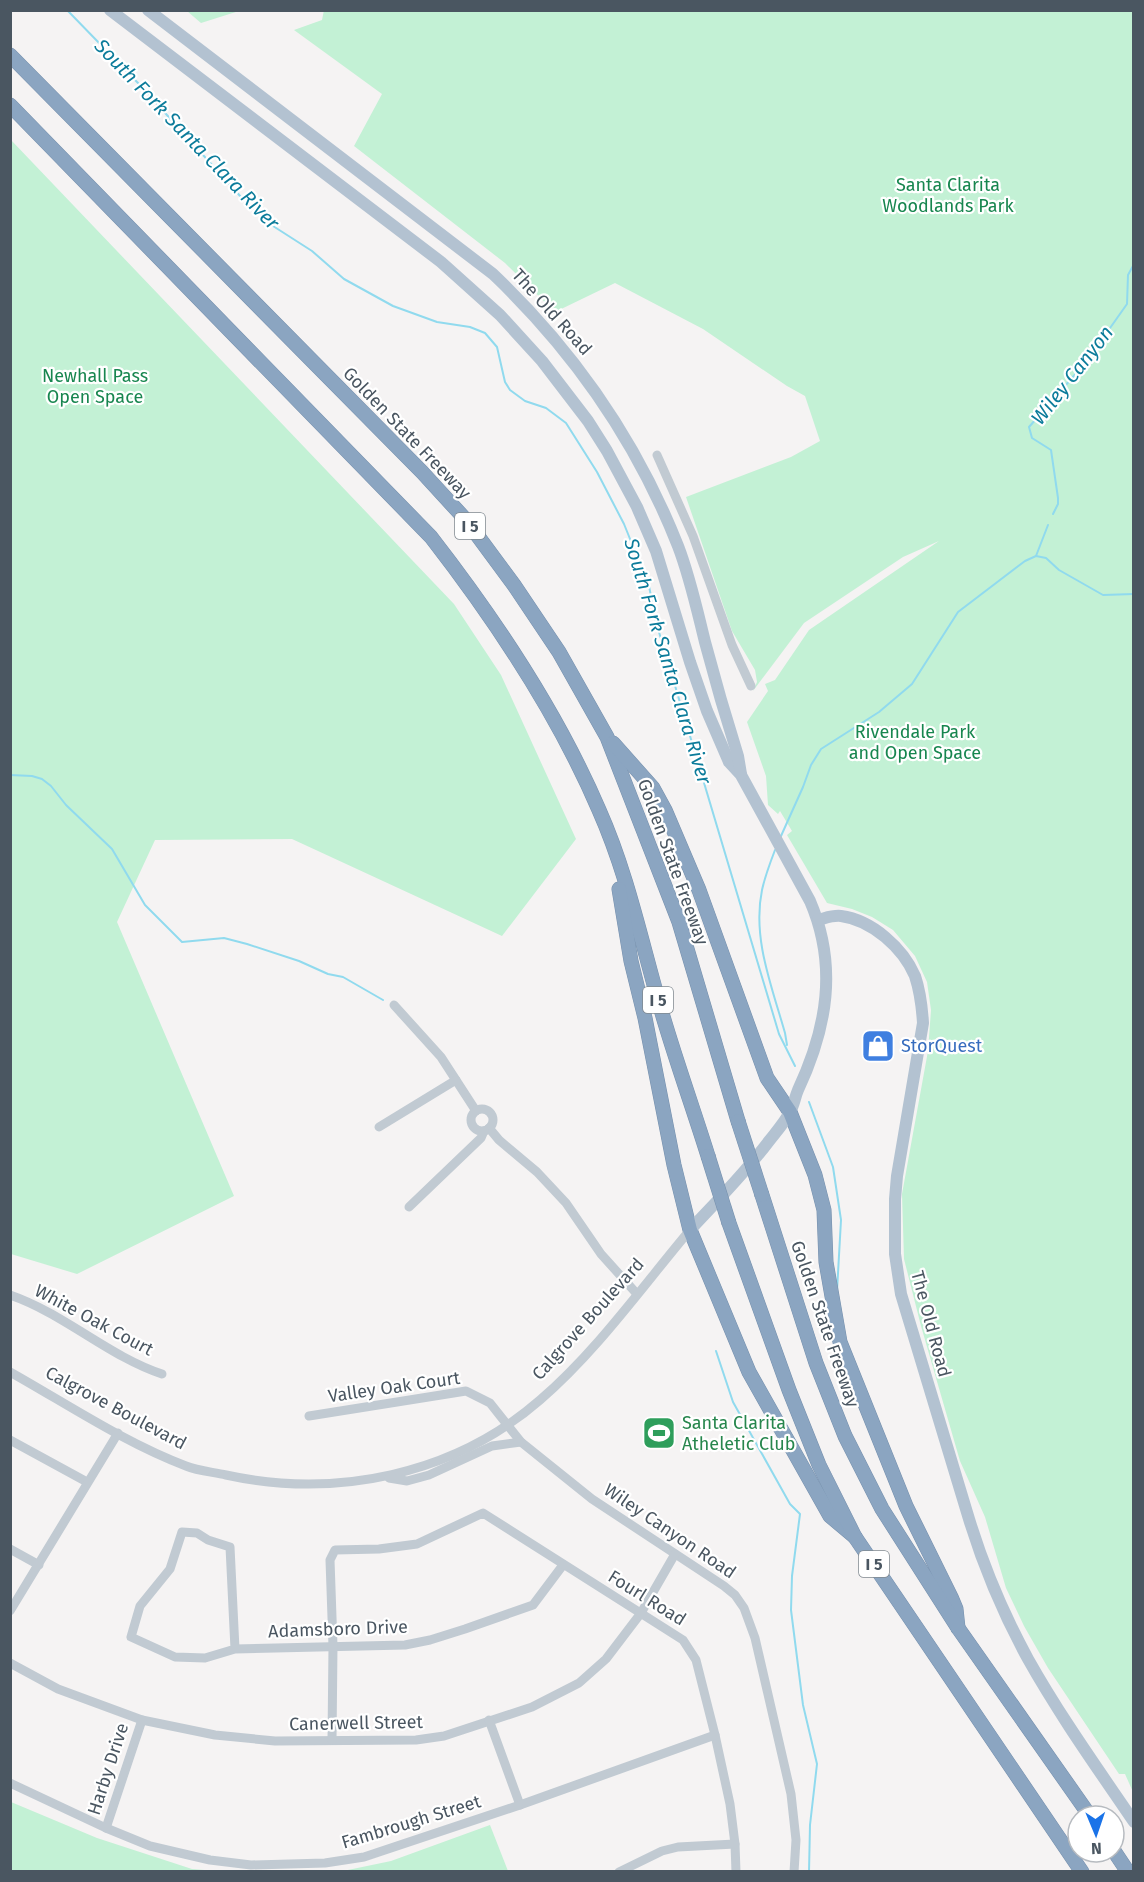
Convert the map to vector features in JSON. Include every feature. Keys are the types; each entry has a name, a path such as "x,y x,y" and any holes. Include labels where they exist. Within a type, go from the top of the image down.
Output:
{"highway":[{"name":"Golden State Freeway","path":"10,55 392,441 466,520 560,652 607,737 679,922 738,1121 816,1363 845,1436 882,1509 958,1628 1082,1804"},
{"name":"I 5","path":"10,105 431,537 479,599 533,682 571,750 612,842 663,1015 729,1223 789,1390 819,1465 855,1537 1082,1872"},
{"path":"607,737 653,788 664,810 699,891 767,1078 790,1112 821,1192 826,1262 840,1342 906,1506 954,1603 958,1628"},
{"path":"612,842 631,961 690,1230 749,1372 830,1516 855,1537"}],"main road":[{"path":"110,10 441,262 500,315 542,361 588,421 637,507 656,551 707,711 729,762 741,775 818,920"},
{"name":"The Old Road","path":"148,10 493,274 561,345 627,440 678,546 692,587 705,643 738,756 741,775"},
{"name":"The Old Road","path":"818,920 840,916 861,922 897,948 914,975 922,1005 922,1023 895,1199 895,1254 901,1294 980,1553 1004,1612 1029,1660 1097,1769 1134,1822"},
{"name":"Calgrove Boulevard","path":"690,1230 760,1152 790,1112 813,1059 824,1015 826,972 824,945 818,920"}],"street":[{"path":"657,454 693,536 732,645 751,686"},
{"path":"394,1005 433,1047 477,1111"},
{"path":"379,1127 456,1080"},
{"path":"409,1207 481,1138 487,1130 493,1123 492,1115 485,1110 477,1111 471,1118 476,1129 487,1130 537,1172 566,1203 601,1254 637,1294"},
{"name":"Calgrove Boulevard","path":"10,1372 118,1433 188,1467 259,1482 299,1485 338,1484 383,1477 421,1467 478,1442 507,1426 541,1399 572,1369 690,1230"},
{"name":"White Oak Court","path":"10,1295 49,1312 139,1366 162,1374"},
{"name":"Valley Oak Court","path":"309,1416 466,1391 490,1403 507,1426"},
{"name":"Wiley Canyon Road","path":"507,1426 521,1442 613,1514 735,1595 744,1608 749,1619 791,1794 796,1840 794,1872"},
{"path":"10,1611 118,1433"},
{"path":"10,1440 87,1482"},
{"path":"383,1477 407,1481 439,1471 492,1446 521,1442"},
{"name":"Fourl Road","path":"333,1646 330,1560 335,1550 379,1549 417,1544 483,1513 683,1640 696,1660 715,1735 730,1804 736,1872"},
{"name":"Adamsboro Drive","path":"235,1649 230,1547 208,1540 197,1533 182,1532 170,1569 140,1606 131,1637 175,1657 205,1658 235,1649 405,1645 430,1640 533,1605 563,1565"},
{"path":"10,1549 39,1565"},
{"name":"Canerwell Street","path":"10,1663 58,1689 142,1720 215,1735 275,1741 416,1740 444,1736 532,1707 579,1683 606,1659 641,1612 675,1554"},
{"path":"332,1740 333,1646"},
{"name":"Harby Drive","path":"106,1828 142,1720"},
{"path":"489,1720 520,1805"},
{"name":"Fambrough Street","path":"10,1783 150,1846 210,1860 251,1865 325,1863 364,1857 520,1805 715,1735"},
{"path":"619,1872 662,1851 678,1847 735,1845"}],"green space":[{"path":"324,10 1133,11 1133,1792 1125,1774 1119,1774 1048,1668 1006,1588 985,1517 960,1461 921,1326 904,1259 902,1194 928,1051 931,1010 927,982 915,956 893,930 872,917 827,903 787,835 792,831 780,811 778,814 768,805 766,776 747,722 768,691 765,684 775,680 809,630 939,541 903,557 804,623 753,691 757,682 755,670 732,631 686,497 791,457 820,441 805,396 703,329 615,283 555,312 505,263 354,146 382,94 294,30 322,20"},
{"path":"187,11 239,11 201,23"},
{"name":"Newhall Pass Open Space","path":"11,140 454,604 501,675 576,839 502,936 292,839 155,840 117,922 234,1196 77,1274 11,1254"},
{"path":"11,1802 97,1838 192,1869 217,1871 11,1871"},
{"path":"490,1825 508,1871 343,1871 391,1861"}],"waterway":[{"name":"South Fork Santa Clara River","path":"67,10 138,83 241,197 273,226 312,251 344,279 393,306 437,322 470,327 485,333 497,347 505,382 510,390 525,401 546,408 566,423 597,472 624,524 649,586 656,622 779,1034 795,1066"},
{"name":"Wiley Canyon","path":"1053,514 1058,498 1051,450 1032,438 1029,427 1086,362 1127,304 1128,275 1134,264"},
{"name":"Wiley Canyon","path":"1036,556 1048,525"},
{"path":"781,836 811,765 821,749 879,712 912,684 958,612 1025,561 1036,556 1046,558 1059,570 1103,595 1134,594"},
{"path":"10,775 32,776 42,779 51,786 66,805 112,849 145,905 182,942 224,938 247,944 299,961 328,974 343,977 383,1000"},
{"path":"775,850 762,890 761,944 787,1045"},
{"name":"South Fork Santa Clara River","path":"809,1102 833,1167 841,1220 837,1291"},
{"path":"716,1351 733,1402 790,1504 800,1514 792,1576 791,1610 803,1705 817,1764 810,1825 809,1872"}],"place":[{"name":"StorQuest","path":"878,1046"},
{"name":"Santa Clarita Atheletic Club","path":"659,1433"}],"park label":[{"name":"Santa Clarita Woodlands Park","path":"948,195"},
{"name":"Rivendale Park and Open Space","path":"915,742"}]}
